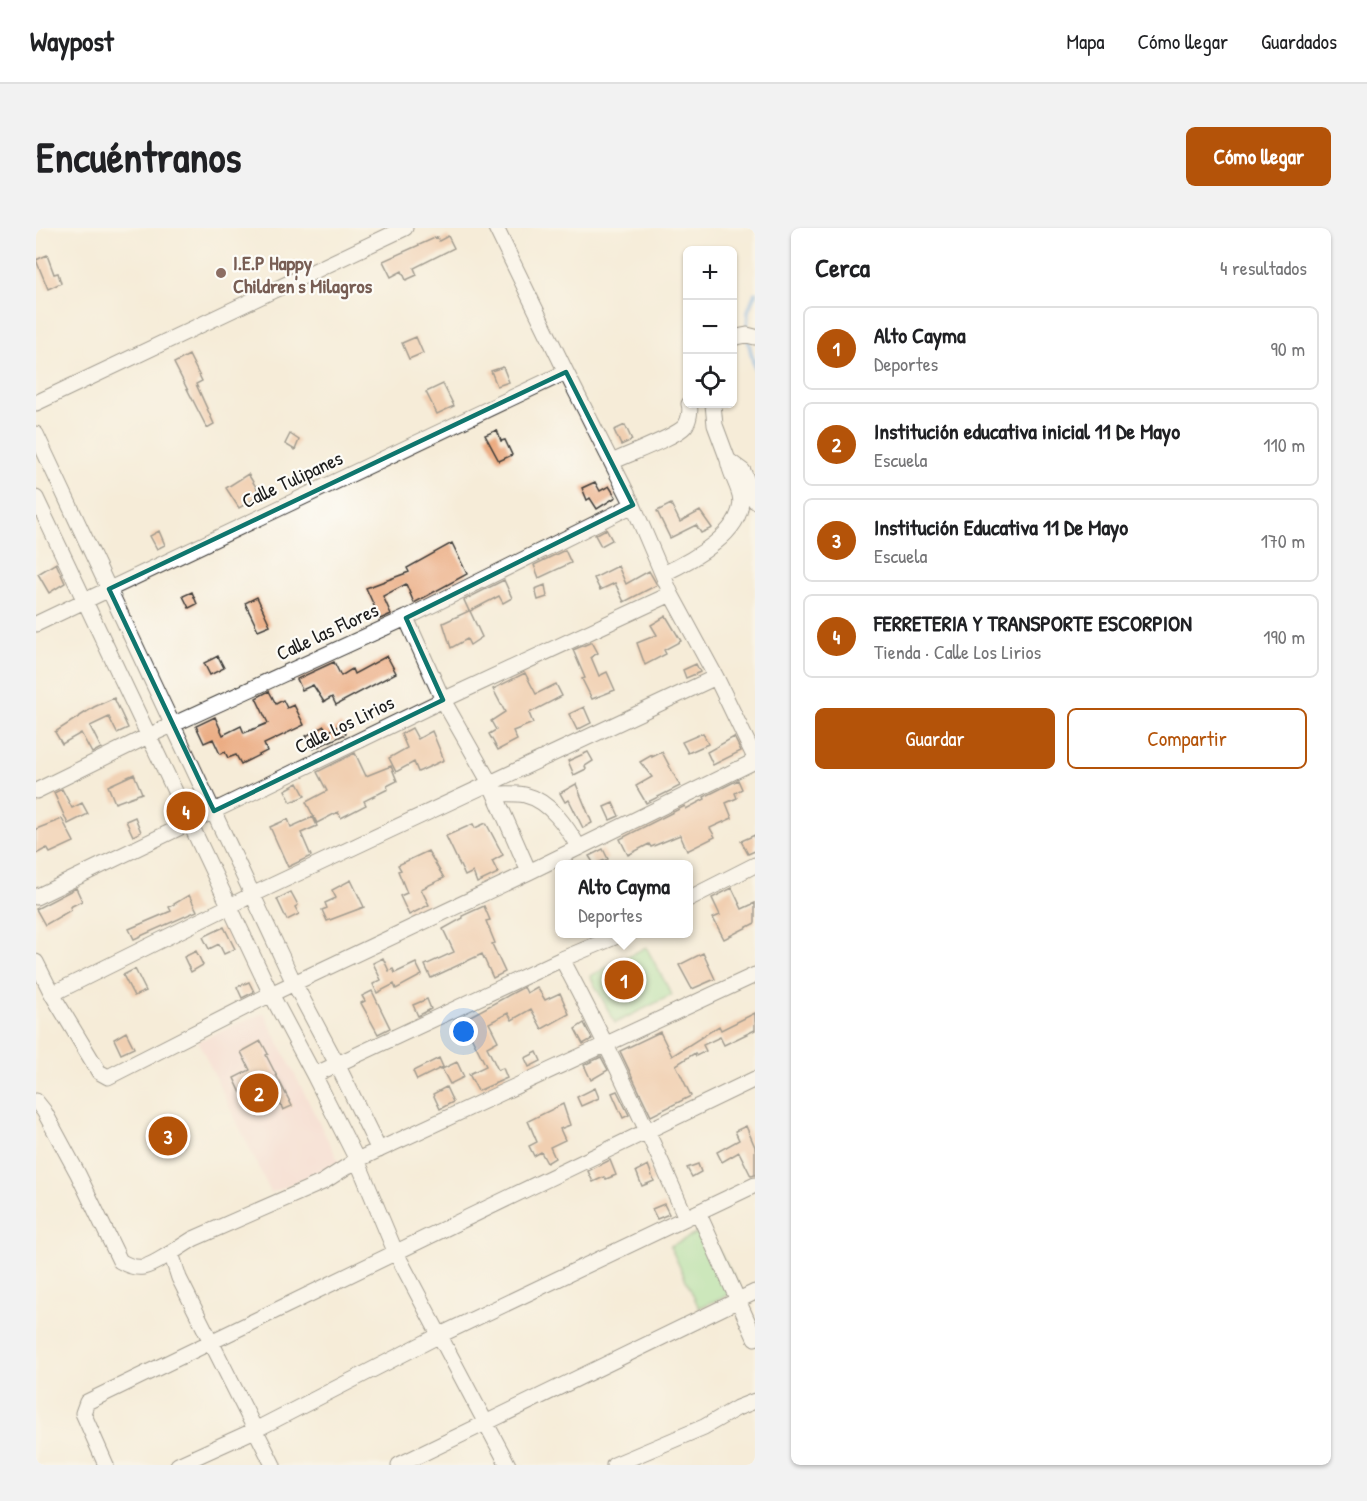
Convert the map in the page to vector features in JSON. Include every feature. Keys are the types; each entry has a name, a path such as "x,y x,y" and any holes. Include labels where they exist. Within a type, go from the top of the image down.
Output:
{"street":[{"path":"36,403 405,228"},
{"path":"36,962 52,994 99,1072 108,1077 271,994 529,873 755,759 716,677 671,594 633,505 496,228"},
{"path":"737,337 747,335 755,337"},
{"name":"Calle Tulipanes","path":"36,624 566,372"},
{"path":"612,462 656,443 685,426 691,408"},
{"path":"663,574 682,565 714,544 730,529 739,512 740,496 730,474 728,460 715,425 713,408"},
{"path":"36,434 294,983 379,1150"},
{"path":"728,460 743,471 755,501"},
{"path":"36,498 271,994 357,1160 395,1251 508,1465"},
{"name":"Calle las Flores","path":"36,792 148,736 406,618 633,505"},
{"name":"Calle Los Lirios","path":"36,897 443,700 671,594"},
{"path":"406,618 443,700 493,788 529,873"},
{"path":"52,994 254,894 493,788 716,677"},
{"path":"493,788 540,800 567,827 579,848"},
{"path":"693,896 755,865"},
{"path":"314,1075 562,958 610,938"},
{"path":"562,958 608,1044 648,1130 738,1300 755,1338"},
{"path":"36,1101 44,1111 78,1174 120,1261 132,1268 148,1266 193,1239 323,1182 357,1160 755,975"},
{"path":"106,1465 82,1413 87,1402 395,1251 755,1079"},
{"path":"178,1465 255,1430 438,1336 755,1185"},
{"path":"171,1252 178,1278 273,1465"},
{"path":"399,1465 755,1292"},
{"path":"614,1465 704,1427 736,1408 755,1401"}],"highlighted area":[{"path":"566,372 633,505 406,618 443,700 214,811 109,589"}],"shaded area":[{"path":"264,1013 339,1162 271,1193 198,1041"}],"green space":[{"path":"646,947 672,995 615,1023 590,976"},
{"path":"706,1229 741,1289 699,1308 670,1246"}],"building":[{"path":"448,236 454,248 414,268 417,275 406,280 402,271 391,277 383,261 437,237 439,241"},
{"path":"47,255 54,274 58,273 61,283 48,289 36,260"},
{"path":"416,337 423,353 409,359 402,343"},
{"path":"189,355 202,381 196,384 214,424 207,428 174,363"},
{"path":"503,367 509,382 497,386 491,371"},
{"path":"443,384 454,406 437,414 426,392"},
{"path":"625,425 632,440 621,445 614,430"},
{"path":"497,430 501,441 505,440 512,455 499,461 485,435"},
{"path":"290,434 299,440 295,450 285,444"},
{"path":"248,474 261,495 239,508 226,488"},
{"path":"595,482 600,491 609,486 616,497 597,509 590,498 587,500 582,488"},
{"path":"671,504 680,522 700,511 712,528 701,533 696,525 670,538 657,511"},
{"path":"606,529 612,540 601,546 595,535"},
{"path":"159,531 165,545 157,549 150,536"},
{"path":"452,543 467,574 414,603 406,584 383,596 391,614 380,619 366,588 409,572 407,568"},
{"path":"565,550 571,563 539,578 534,565"},
{"path":"56,563 65,583 49,593 38,574"},
{"path":"618,566 626,584 649,571 657,585 624,602 615,583 600,590 594,578"},
{"path":"504,580 512,598 503,603 499,596 470,611 482,637 470,645 467,639 451,648 443,623 469,611 464,600"},
{"path":"545,585 547,597 538,600 535,589"},
{"path":"192,592 197,604 189,608 183,596"},
{"path":"257,597 270,625 258,630 245,603"},
{"path":"666,616 681,641 664,650 666,654 645,665 637,643 657,635 651,625"},
{"path":"592,642 598,653 591,657 599,676 607,672 615,690 592,699 582,679 585,678 573,650"},
{"path":"218,656 224,668 210,675 204,663"},
{"path":"387,656 396,673 336,705 332,697 324,702 313,685 302,690 297,679 334,662 341,676 352,669 354,674"},
{"path":"696,664 700,672 686,678 683,670"},
{"path":"525,673 536,694 556,684 562,696 529,713 533,723 513,731 517,740 498,750 489,734 496,730 491,721 505,712 493,689"},
{"path":"269,691 276,704 283,700 287,708 294,705 304,725 264,744 267,751 241,764 236,755 228,758 225,752 220,754 213,739 204,743 196,726 215,717 223,735 241,726 244,733 268,723 256,698"},
{"path":"114,698 128,728 117,733 109,717 90,726 101,748 92,753 81,733 62,744 55,732 94,707"},
{"path":"584,707 591,723 577,730 569,714"},
{"path":"341,724 346,734 313,749 306,736 324,726 328,732"},
{"path":"412,728 418,739 432,731 444,760 418,772 414,762 396,772 389,758 407,748 401,734"},
{"path":"703,733 708,744 688,753 682,742"},
{"path":"734,737 741,751 713,765 707,752"},
{"path":"588,752 593,761 585,766 586,769 574,775 568,761"},
{"path":"662,752 680,786 646,803 636,786 652,777 640,762"},
{"path":"355,753 366,776 391,766 397,781 387,786 388,789 364,801 366,805 341,818 338,812 317,823 306,802 327,791 317,772"},
{"path":"134,774 142,793 115,803 108,786"},
{"path":"738,780 742,789 735,793 737,798 726,803 732,818 710,828 715,837 687,851 680,835 651,847 649,844 628,855 620,839 685,806 686,809"},
{"path":"298,783 305,796 291,802 285,790"},
{"path":"576,784 592,823 583,828 569,800 565,802 560,793"},
{"path":"62,789 72,808 82,803 88,814 68,824 54,793"},
{"path":"613,803 619,816 610,820 604,807"},
{"path":"135,817 141,832 133,836 126,821"},
{"path":"313,817 317,826 301,833 311,856 288,867 270,827 288,819 291,827"},
{"path":"62,819 74,842 50,853 47,848 36,854 36,829"},
{"path":"486,823 503,855 492,861 498,873 477,883 473,872 465,876 446,836 473,824 475,828"},
{"path":"755,835 755,851 748,854 741,841"},
{"path":"603,849 608,859 592,860 589,856"},
{"path":"428,851 444,878 421,889 429,905 409,915 400,896 407,893 398,871 401,870 398,865"},
{"path":"351,880 364,907 327,921 322,910 327,908 325,903 336,898 332,890"},
{"path":"76,888 82,901 45,925 36,909"},
{"path":"732,888 742,909 755,903 755,923 724,939 713,918 720,915 712,898"},
{"path":"291,892 298,905 295,907 299,914 287,920 277,899"},
{"path":"189,895 197,911 134,939 129,929 171,911 169,907"},
{"path":"484,906 490,920 486,921 495,943 492,944 505,972 493,978 482,954 431,978 425,965 454,952 443,929 463,918 462,916"},
{"path":"224,927 235,949 224,954 219,944 209,949 203,937"},
{"path":"196,951 203,965 191,972 184,957"},
{"path":"703,953 715,979 692,989 679,965"},
{"path":"383,958 389,971 393,969 395,973 416,963 422,975 396,989 394,984 377,993 373,984 381,980 373,963"},
{"path":"135,969 146,991 134,996 123,975"},
{"path":"249,982 254,992 242,998 237,987"},
{"path":"524,987 527,993 537,987 545,1000 560,993 569,1014 542,1029 531,1009 512,1020 508,1013 489,1023 498,1041 487,1047 498,1070 503,1068 507,1078 478,1091 469,1074 486,1066 463,1020"},
{"path":"372,991 390,1028 378,1034 361,1003 365,1001 362,996"},
{"path":"427,999 431,1009 418,1016 413,1005"},
{"path":"755,1013 755,1030 724,1045 720,1037 703,1045 706,1051 696,1056 695,1053 676,1065 691,1096 651,1116 620,1051 660,1032 672,1056 719,1026 721,1030"},
{"path":"584,1023 592,1039 583,1044 575,1029"},
{"path":"126,1032 134,1048 121,1054 114,1039"},
{"path":"261,1041 292,1106 283,1110 277,1096 249,1110 234,1078 250,1070 241,1052"},
{"path":"537,1052 541,1061 529,1067 525,1058"},
{"path":"601,1057 608,1070 591,1080 584,1065"},
{"path":"439,1058 443,1067 417,1080 413,1071"},
{"path":"457,1062 464,1077 450,1084 442,1069"},
{"path":"446,1087 453,1102 440,1109 433,1094"},
{"path":"595,1088 599,1098 581,1106 577,1097"},
{"path":"617,1091 629,1115 623,1118 612,1093"},
{"path":"563,1104 570,1125 560,1129 565,1140 550,1147 555,1158 547,1163 541,1152 534,1156 529,1146 537,1142 528,1121"},
{"path":"746,1126 755,1147 755,1175 751,1176 739,1152 722,1162 717,1152 739,1140 735,1131"},
{"path":"610,1160 616,1175 593,1182 588,1171"},
{"path":"698,1164 701,1172 692,1177 687,1168"},
{"path":"648,1165 654,1181 642,1186 636,1171"},
{"path":"664,1204 669,1214 657,1219 652,1209"}],"waterway":[{"path":"747,330 748,311 755,293"},
{"path":"748,340 755,370"}],"place":[{"name":"I.E.P Happy Children's Milagros","path":"221,273"},
{"name":"FERRETERIA Y TRANSPORTE ESCORPION","path":"186,811"},
{"name":"Alto Cayma","path":"624,980"},
{"name":"Institución educativa inicial 11 De Mayo","path":"259,1093"},
{"name":"Institución Educativa 11 De Mayo","path":"168,1136"}]}
